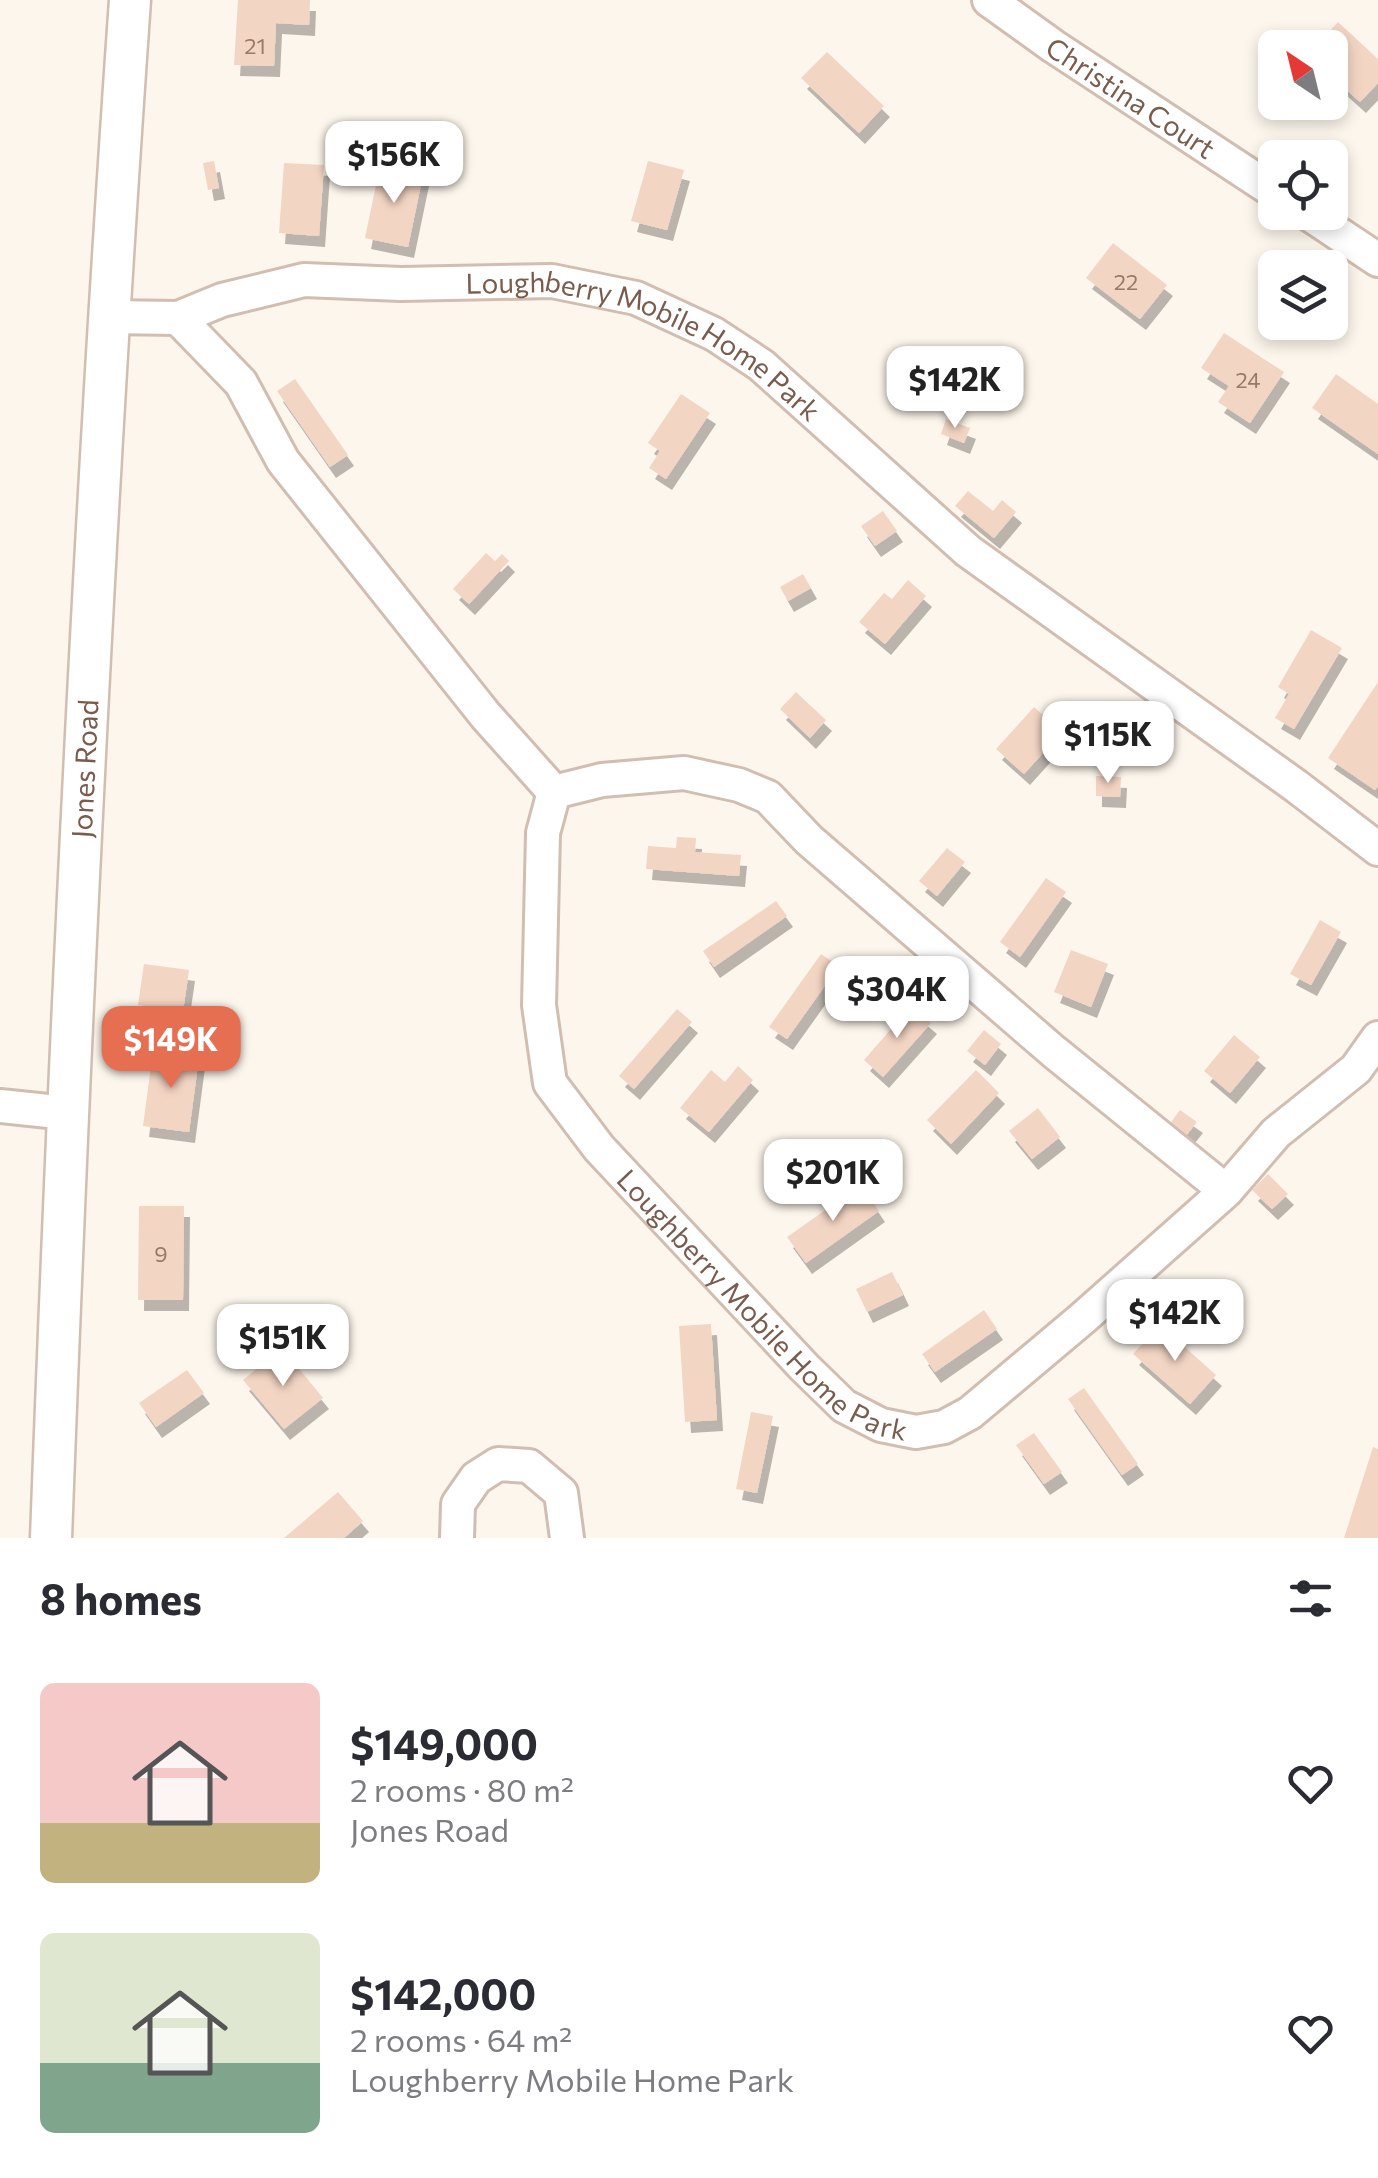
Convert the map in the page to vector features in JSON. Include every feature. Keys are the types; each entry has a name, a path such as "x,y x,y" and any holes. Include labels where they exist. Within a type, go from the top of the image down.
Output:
{"street":[{"name":"Jones Road","path":"52,1538 67,1113 108,317 130,0"},
{"name":"Christina Court","path":"989,0 1258,181"},
{"path":"1333,230 1378,260"},
{"name":"Loughberry Mobile Home Park","path":"108,317 178,318 222,300 304,280 401,284 552,281 636,298 714,334 761,366 968,551 1378,849"},
{"path":"178,318 241,383 283,461 486,716 554,792 602,780 684,773 740,785 768,797 809,840 1054,1051 1226,1190"},
{"name":"Loughberry Mobile Home Park","path":"554,792 544,832 539,1004 550,1083 599,1148 844,1406 881,1425 916,1432 944,1427 970,1412 1083,1318 1226,1190 1276,1133 1356,1069 1378,1038"},
{"path":"0,1106 67,1113"},
{"path":"457,1538 458,1504 476,1478 498,1464 529,1466 561,1494 567,1538"}],"building":[{"path":"238,0 310,0 309,25 276,23 274,66 234,65"},
{"path":"1338,22 1347,30 1331,30"},
{"path":"1348,31 1378,59 1378,83 1360,102 1348,91"},
{"path":"827,52 884,106 859,133 801,78"},
{"path":"214,161 219,188 208,190 203,163"},
{"path":"648,161 684,170 667,230 631,221"},
{"path":"284,163 324,165 319,236 279,233"},
{"path":"380,166 423,175 408,247 365,238"},
{"path":"1113,243 1167,285 1140,319 1086,278"},
{"path":"1224,333 1284,372 1250,423 1218,402 1229,386 1201,368"},
{"path":"1336,374 1378,404 1378,454 1312,408"},
{"path":"295,379 348,455 330,467 277,391"},
{"path":"681,394 710,413 666,479 649,468 660,451 648,443"},
{"path":"946,419 970,428 964,443 941,434"},
{"path":"968,491 993,511 1002,500 1016,512 994,538 955,506"},
{"path":"883,511 897,531 875,546 861,526"},
{"path":"486,553 495,561 502,554 509,561 469,604 453,589"},
{"path":"803,574 811,588 788,601 780,587"},
{"path":"908,580 926,596 885,644 859,622 884,593 892,599"},
{"path":"1311,630 1342,648 1294,729 1275,718 1289,694 1278,687"},
{"path":"1378,682 1378,786 1375,790 1328,758"},
{"path":"796,692 826,720 810,738 780,709"},
{"path":"1034,707 1062,732 1024,774 996,749"},
{"path":"1096,776 1121,777 1120,797 1096,796"},
{"path":"677,837 696,838 695,852 741,855 739,876 646,869 648,846 676,848"},
{"path":"947,848 965,862 937,896 919,881"},
{"path":"1046,878 1066,892 1020,957 1000,942"},
{"path":"776,901 787,916 714,967 703,951"},
{"path":"1320,920 1341,932 1311,985 1290,974"},
{"path":"1071,950 1108,964 1091,1007 1054,992"},
{"path":"821,954 839,966 787,1039 769,1027"},
{"path":"144,964 189,970 183,1011 138,1005"},
{"path":"911,1006 931,1023 883,1077 864,1060"},
{"path":"677,1009 692,1022 634,1089 619,1076"},
{"path":"984,1030 1001,1044 985,1065 967,1051"},
{"path":"1234,1035 1260,1057 1230,1093 1204,1071"},
{"path":"153,1051 199,1057 189,1132 143,1126"},
{"path":"738,1066 753,1080 709,1132 680,1108 711,1070 725,1082"},
{"path":"976,1070 999,1093 951,1144 927,1120"},
{"path":"1038,1108 1060,1137 1032,1159 1009,1131"},
{"path":"1180,1110 1197,1122 1185,1137 1169,1125"},
{"path":"1268,1174 1288,1194 1272,1209 1252,1190"},
{"path":"861,1185 879,1211 806,1263 787,1237"},
{"path":"139,1206 184,1206 183,1300 138,1300"},
{"path":"892,1272 903,1295 867,1312 856,1289"},
{"path":"984,1310 997,1329 935,1372 922,1354"},
{"path":"711,1324 717,1420 685,1422 679,1326"},
{"path":"1160,1325 1216,1375 1190,1404 1133,1354"},
{"path":"282,1348 323,1398 284,1429 243,1380"},
{"path":"187,1370 204,1393 156,1427 139,1403"},
{"path":"1084,1388 1138,1464 1122,1475 1068,1399"},
{"path":"751,1412 773,1416 757,1493 736,1489"},
{"path":"1034,1433 1062,1472 1044,1484 1016,1445"},
{"path":"1373,1447 1378,1449 1378,1538 1344,1538"},
{"path":"338,1492 363,1521 344,1538 284,1538"}]}
